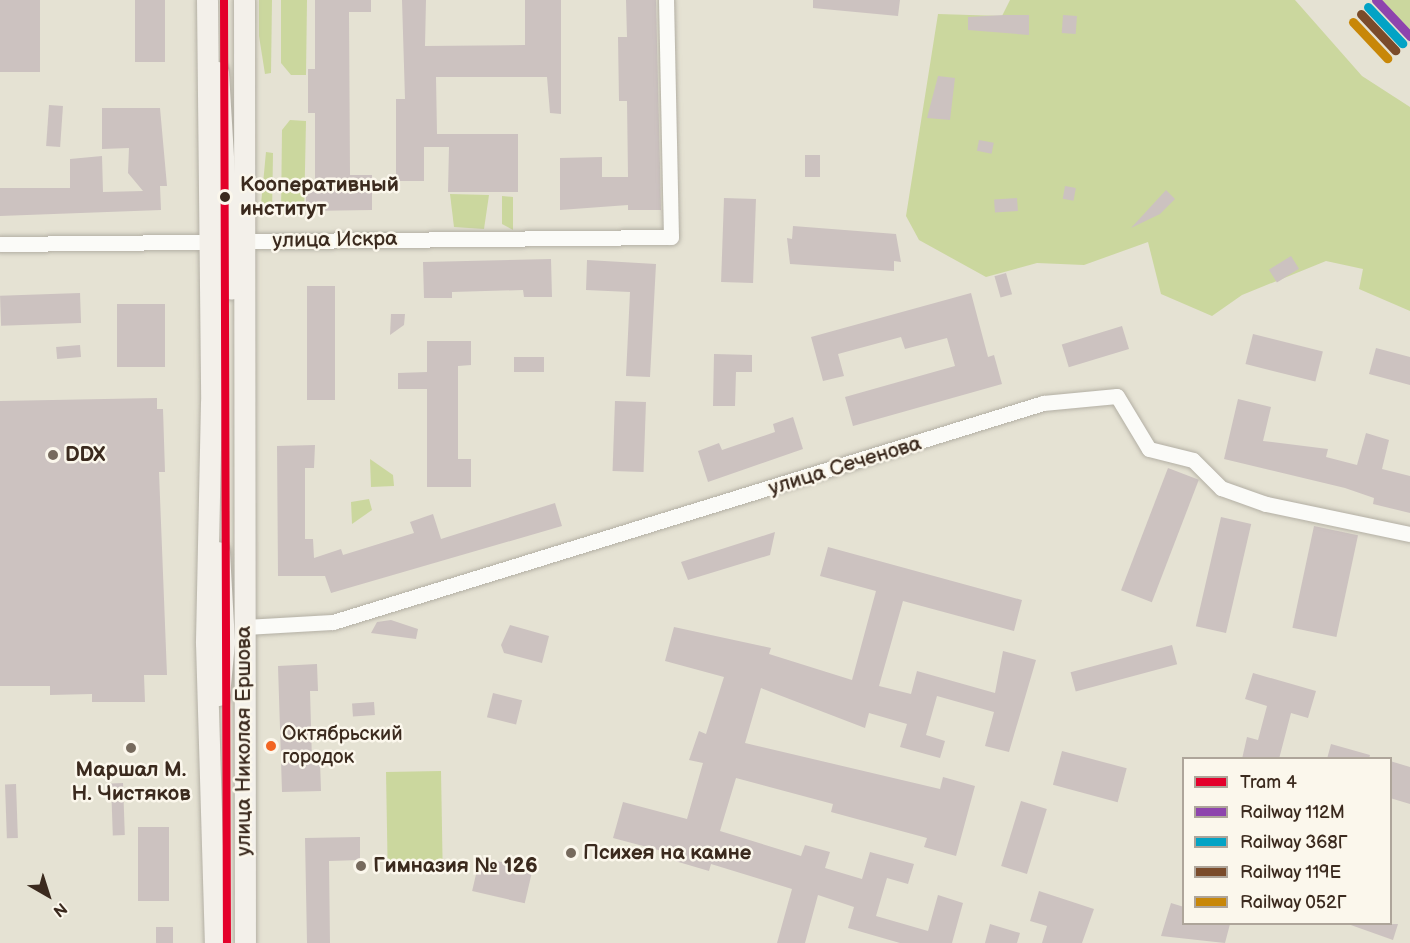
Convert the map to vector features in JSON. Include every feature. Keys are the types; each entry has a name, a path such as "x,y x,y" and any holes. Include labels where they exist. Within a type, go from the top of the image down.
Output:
{"main road":[{"name":"улица Николая Ершова","path":"208,0 241,459 245,943"},
{"name":"улица Николая Ершова","path":"217,943 212,766 224,642 211,402 227,242 244,119 244,0"},
{"path":"236,943 245,832 231,642 241,459"}],"street":[{"name":"улица Искра","path":"0,244 671,237 666,0"},
{"name":"улица Сеченова","path":"244,627 333,622 1043,403 1117,396 1149,449 1193,460 1221,488 1266,504 1410,534"}],"green space":[{"path":"259,0 272,0 271,73 265,74 259,36"},
{"path":"281,0 307,0 306,75 291,75 281,63"},
{"path":"1010,0 1295,0 1362,76 1410,107 1410,311 1359,289 1363,269 1326,261 1242,295 1212,316 1161,294 1148,242 1084,265 1037,263 986,277 919,240 906,216 938,14 1002,16"},
{"path":"1376,0 1410,0 1410,36"},
{"path":"290,120 306,121 304,216 281,215 282,130"},
{"path":"266,152 273,153 272,215 260,215"},
{"path":"450,194 489,195 484,229 454,227"},
{"path":"502,196 513,197 513,230 502,224"},
{"path":"370,459 393,475 394,486 371,487"},
{"path":"369,499 372,510 352,524 351,502"},
{"path":"441,771 443,861 388,862 386,772"}],"building":[{"path":"0,0 40,0 40,72 0,72"},
{"path":"135,0 165,0 165,62 135,62"},
{"path":"315,0 371,0 371,12 349,12 350,175 372,175 372,210 306,211 306,191 315,191 315,113 308,113 308,69 315,69"},
{"path":"402,0 426,0 425,46 525,45 525,0 561,0 561,114 550,113 547,77 436,77 437,134 518,134 518,192 448,192 449,147 424,147 424,181 396,181 396,99 405,99"},
{"path":"626,0 656,0 661,210 628,210 628,205 560,210 560,158 602,157 602,177 628,177 627,101 619,101 618,37 627,37"},
{"path":"813,0 900,0 898,16 813,8"},
{"path":"1029,15 1029,35 968,30 968,17"},
{"path":"1063,15 1077,16 1076,34 1062,33"},
{"path":"938,76 955,78 950,120 927,118"},
{"path":"49,105 63,106 60,147 46,146"},
{"path":"102,108 160,108 167,186 160,186 161,210 0,216 0,188 70,188 70,159 102,156 103,192 143,191 128,173 129,148 102,149"},
{"path":"979,140 994,143 992,154 977,151"},
{"path":"805,155 820,155 820,177 805,177"},
{"path":"1065,186 1076,188 1074,201 1063,199"},
{"path":"1166,190 1175,199 1160,214 1131,228"},
{"path":"724,198 756,199 753,283 721,282"},
{"path":"1017,198 1018,211 995,213 994,200"},
{"path":"793,226 896,234 901,262 894,261 894,271 790,264 787,238 792,239"},
{"path":"1291,256 1299,269 1277,282 1269,270"},
{"path":"551,259 552,297 524,297 523,290 452,292 452,298 424,298 423,262"},
{"path":"587,260 656,264 650,377 626,376 630,292 586,290"},
{"path":"1006,273 1012,294 1001,297 994,276"},
{"path":"307,286 335,286 335,400 307,400"},
{"path":"80,293 81,323 1,326 0,296"},
{"path":"971,293 988,357 994,355 1002,384 853,426 845,397 955,366 947,338 905,349 901,337 838,354 844,376 823,381 811,337"},
{"path":"117,304 165,304 165,367 117,367"},
{"path":"391,314 405,314 404,325 390,335"},
{"path":"1122,326 1129,349 1069,367 1062,344"},
{"path":"1253,334 1323,351 1315,381 1246,364"},
{"path":"427,341 471,341 471,365 458,366 458,459 471,459 471,487 427,487 427,389 398,389 398,373 427,372"},
{"path":"80,345 81,357 57,359 56,347"},
{"path":"1376,348 1410,357 1410,385 1369,374"},
{"path":"714,354 752,355 752,372 736,372 735,406 713,406"},
{"path":"514,357 544,357 544,372 514,372"},
{"path":"157,398 157,409 163,409 165,472 159,472 167,675 144,675 145,702 92,702 92,694 50,695 50,686 0,686 0,401"},
{"path":"1238,399 1271,407 1263,441 1328,449 1326,457 1357,465 1366,433 1389,440 1382,469 1410,476 1410,513 1373,504 1374,498 1345,488 1224,459"},
{"path":"615,401 646,402 644,472 613,471"},
{"path":"793,417 803,449 708,482 698,451 719,443 722,450 775,432 773,424"},
{"path":"315,445 314,468 305,468 305,539 313,539 314,558 341,549 343,555 414,533 410,522 433,514 441,539 555,503 562,526 331,593 325,576 278,576 277,446"},
{"path":"1168,468 1199,480 1152,602 1121,590"},
{"path":"1221,517 1251,524 1226,633 1196,626"},
{"path":"1314,526 1358,535 1336,637 1292,628"},
{"path":"775,532 770,555 688,580 681,562"},
{"path":"828,547 1022,600 1014,631 903,601 879,686 911,694 917,671 995,693 1003,651 1036,660 1009,752 985,746 994,712 937,696 926,735 945,741 940,758 900,747 907,724 869,713 865,728 761,688 745,743 940,789 943,777 975,786 956,856 924,847 927,838 831,812 833,804 736,778 720,831 801,856 805,845 830,852 825,868 862,879 870,852 914,864 908,884 887,878 876,916 928,931 938,895 963,903 952,943 900,943 848,928 854,907 818,895 805,943 777,943 792,889 711,864 709,871 675,861 677,855 613,838 623,802 687,819 703,763 689,760 699,731 706,734 724,677 665,661 674,627 771,648 769,654 852,680 876,591 820,576"},
{"path":"391,620 418,629 416,639 371,633 377,622"},
{"path":"510,625 549,636 542,663 504,653 501,645"},
{"path":"1172,645 1177,664 1076,691 1071,672"},
{"path":"317,664 318,691 310,691 312,761 320,761 321,791 282,792 278,666"},
{"path":"1253,673 1316,691 1308,718 1291,713 1280,757 1242,757 1247,737 1258,740 1267,706 1245,699"},
{"path":"493,693 522,700 516,725 487,717"},
{"path":"374,702 375,715 353,717 352,704"},
{"path":"1331,744 1370,755 1370,757 1328,757"},
{"path":"1062,751 1127,768 1118,802 1053,785"},
{"path":"1392,762 1410,767 1410,804 1392,799"},
{"path":"111,783 123,783 125,835 113,835"},
{"path":"5,784 16,784 18,838 7,838"},
{"path":"1021,801 1047,809 1027,874 1001,866"},
{"path":"138,827 169,827 169,901 138,901"},
{"path":"360,837 360,860 329,861 330,943 307,943 305,838"},
{"path":"480,857 533,869 525,903 472,891"},
{"path":"1039,891 1094,909 1082,943 1042,943 1047,926 1030,921"},
{"path":"1171,903 1182,906 1182,925 1230,925 1225,943 1161,936"},
{"path":"990,924 1020,933 1017,943 985,943"},
{"path":"1398,924 1393,940 1351,925"},
{"path":"156,927 173,927 173,943 156,943"}],"tram line":[{"name":"4","path":"224,0 227,943"}],"rail line":[{"name":"112М","path":"1376,0 1410,36"},
{"name":"368Г","path":"1368,7 1402,43"},
{"name":"119Е","path":"1361,14 1395,50"},
{"name":"052Г","path":"1353,22 1387,58"}],"place":[{"name":"Кооперативный институт","path":"225,197"},
{"name":"DDX","path":"53,455"},
{"name":"Октябрьский городок","path":"271,746"},
{"name":"Маршал М. Н. Чистяков","path":"131,748"},
{"name":"Психея на камне","path":"571,853"},
{"name":"Гимназия № 126","path":"361,866"}]}
